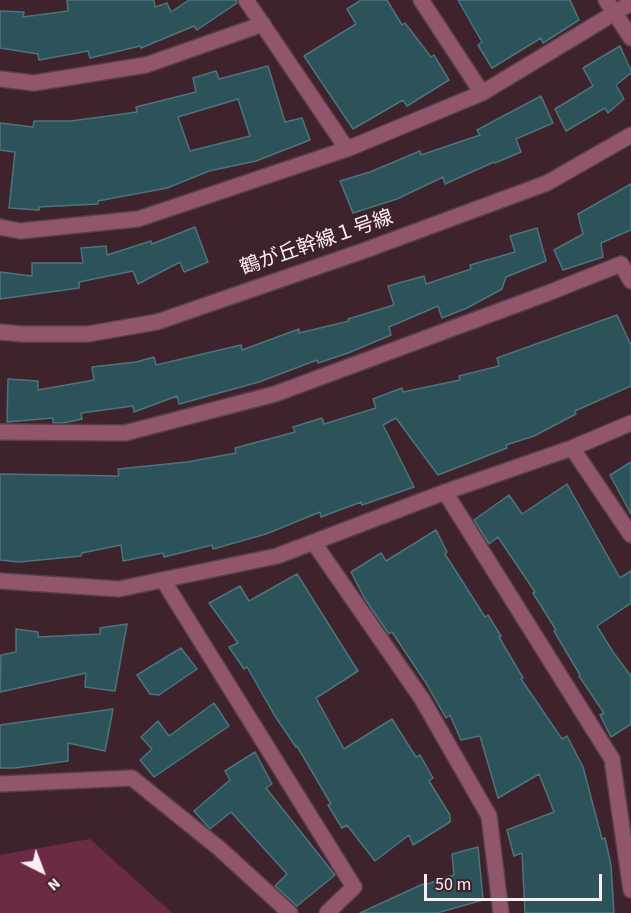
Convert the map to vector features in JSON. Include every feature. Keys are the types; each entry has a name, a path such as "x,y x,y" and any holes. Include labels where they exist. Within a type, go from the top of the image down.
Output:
{"street":[{"path":"246,0 347,149"},
{"path":"421,0 482,93"},
{"path":"606,0 631,38"},
{"path":"0,227 20,231 138,219 347,149 482,93 631,3"},
{"path":"0,79 34,83 146,65 263,24"},
{"name":"鶴が丘幹線１号線","path":"0,332 88,334 157,322 547,183 631,135"},
{"path":"0,432 125,433 275,394 548,294 621,264 631,281"},
{"path":"0,581 119,588 277,556 445,492 572,448 631,423"},
{"path":"572,448 631,535"},
{"path":"445,492 612,759 631,890"},
{"path":"314,543 422,699 489,816 501,913"},
{"path":"163,580 354,887 327,913"},
{"path":"0,784 132,778 220,849 290,913"}],"shaded area":[{"path":"90,839 172,913 0,913 0,855"}],"building":[{"path":"67,0 154,0 155,7 167,3 171,12 189,0 236,0 237,3 197,30 194,26 141,48 140,46 90,58 88,51 39,60 38,54 0,48 0,11 24,12 23,17 68,11"},
{"path":"361,0 387,0 402,25 405,23 431,57 434,55 449,80 407,106 403,100 353,129 304,56 356,24 347,9"},
{"path":"458,0 570,0 579,20 543,43 541,38 492,68 478,45 482,42"},
{"path":"620,46 631,71 616,85 624,99 608,113 605,108 566,131 555,109 593,86 583,68"},
{"path":"268,66 285,122 302,118 310,140 256,161 209,171 167,188 98,201 98,204 39,207 39,210 9,208 15,152 0,150 0,123 33,127 34,121 71,121 137,112 136,107 196,92 193,78 216,71 219,79","holes":["238,99 250,136 190,151 178,117"]},
{"path":"541,96 553,123 516,139 521,152 445,184 443,177 397,199 353,213 340,181 370,172 420,151 421,155 480,135 477,130"},
{"path":"631,184 631,230 601,243 603,257 563,270 554,250 583,234 578,214"},
{"path":"195,227 208,262 184,272 180,262 138,284 133,271 79,282 79,288 0,299 0,272 32,276 32,263 83,263 81,248 106,246 107,255 151,241 152,244"},
{"path":"537,228 546,261 506,277 502,289 467,308 442,318 438,306 389,327 391,335 348,353 318,363 317,360 259,382 179,404 177,396 134,412 133,406 81,413 82,419 63,423 53,423 53,418 7,422 8,379 38,381 38,390 94,380 92,367 136,362 154,357 156,365 241,345 242,350 299,329 299,333 349,321 348,319 394,305 388,286 424,276 426,284 471,269 470,265 515,252 510,236"},
{"path":"617,315 631,345 631,386 575,411 576,414 534,436 506,445 507,448 438,475 396,418 383,425 414,487 362,505 361,502 321,517 320,512 266,534 213,549 212,545 164,557 163,553 123,561 121,545 82,553 81,556 19,562 0,560 0,474 119,476 118,469 187,462 236,453 235,448 295,432 293,427 322,418 324,424 376,408 373,399 402,388 403,392 460,380 459,376 499,366 497,358"},
{"path":"631,462 631,514 610,475"},
{"path":"567,484 620,578 631,571 631,603 597,626 631,676 631,724 611,737 600,715 604,713 579,676 554,631 556,630 533,593 535,592 498,537 489,544 474,520 509,495 522,514"},
{"path":"436,530 447,552 445,554 485,617 488,615 501,636 499,637 523,678 521,679 562,739 567,736 583,767 611,865 614,913 525,913 522,853 514,856 507,830 554,812 539,774 498,798 480,736 461,740 450,715 446,718 392,632 389,634 365,599 351,572 381,553 386,561"},
{"path":"297,574 358,671 316,698 344,749 392,719 416,757 420,755 433,778 429,781 450,815 450,822 413,845 409,835 375,861 347,825 342,828 328,805 331,804 297,746 275,716 247,667 244,669 229,647 238,643 209,603 240,586 249,601"},
{"path":"127,624 115,691 85,687 86,673 0,692 1,655 16,652 16,629 38,632 38,637 100,634 100,628"},
{"path":"181,648 197,669 159,695 150,694 137,675"},
{"path":"214,703 229,726 154,777 140,760 152,749 141,737 158,721 169,736"},
{"path":"113,709 105,751 68,743 68,761 0,768 0,725"},
{"path":"255,752 272,784 266,788 335,875 297,906 275,886 287,874 231,812 210,829 194,811 230,780 225,771"},
{"path":"478,847 483,900 437,913 360,913 423,884 454,875 452,854"}]}
